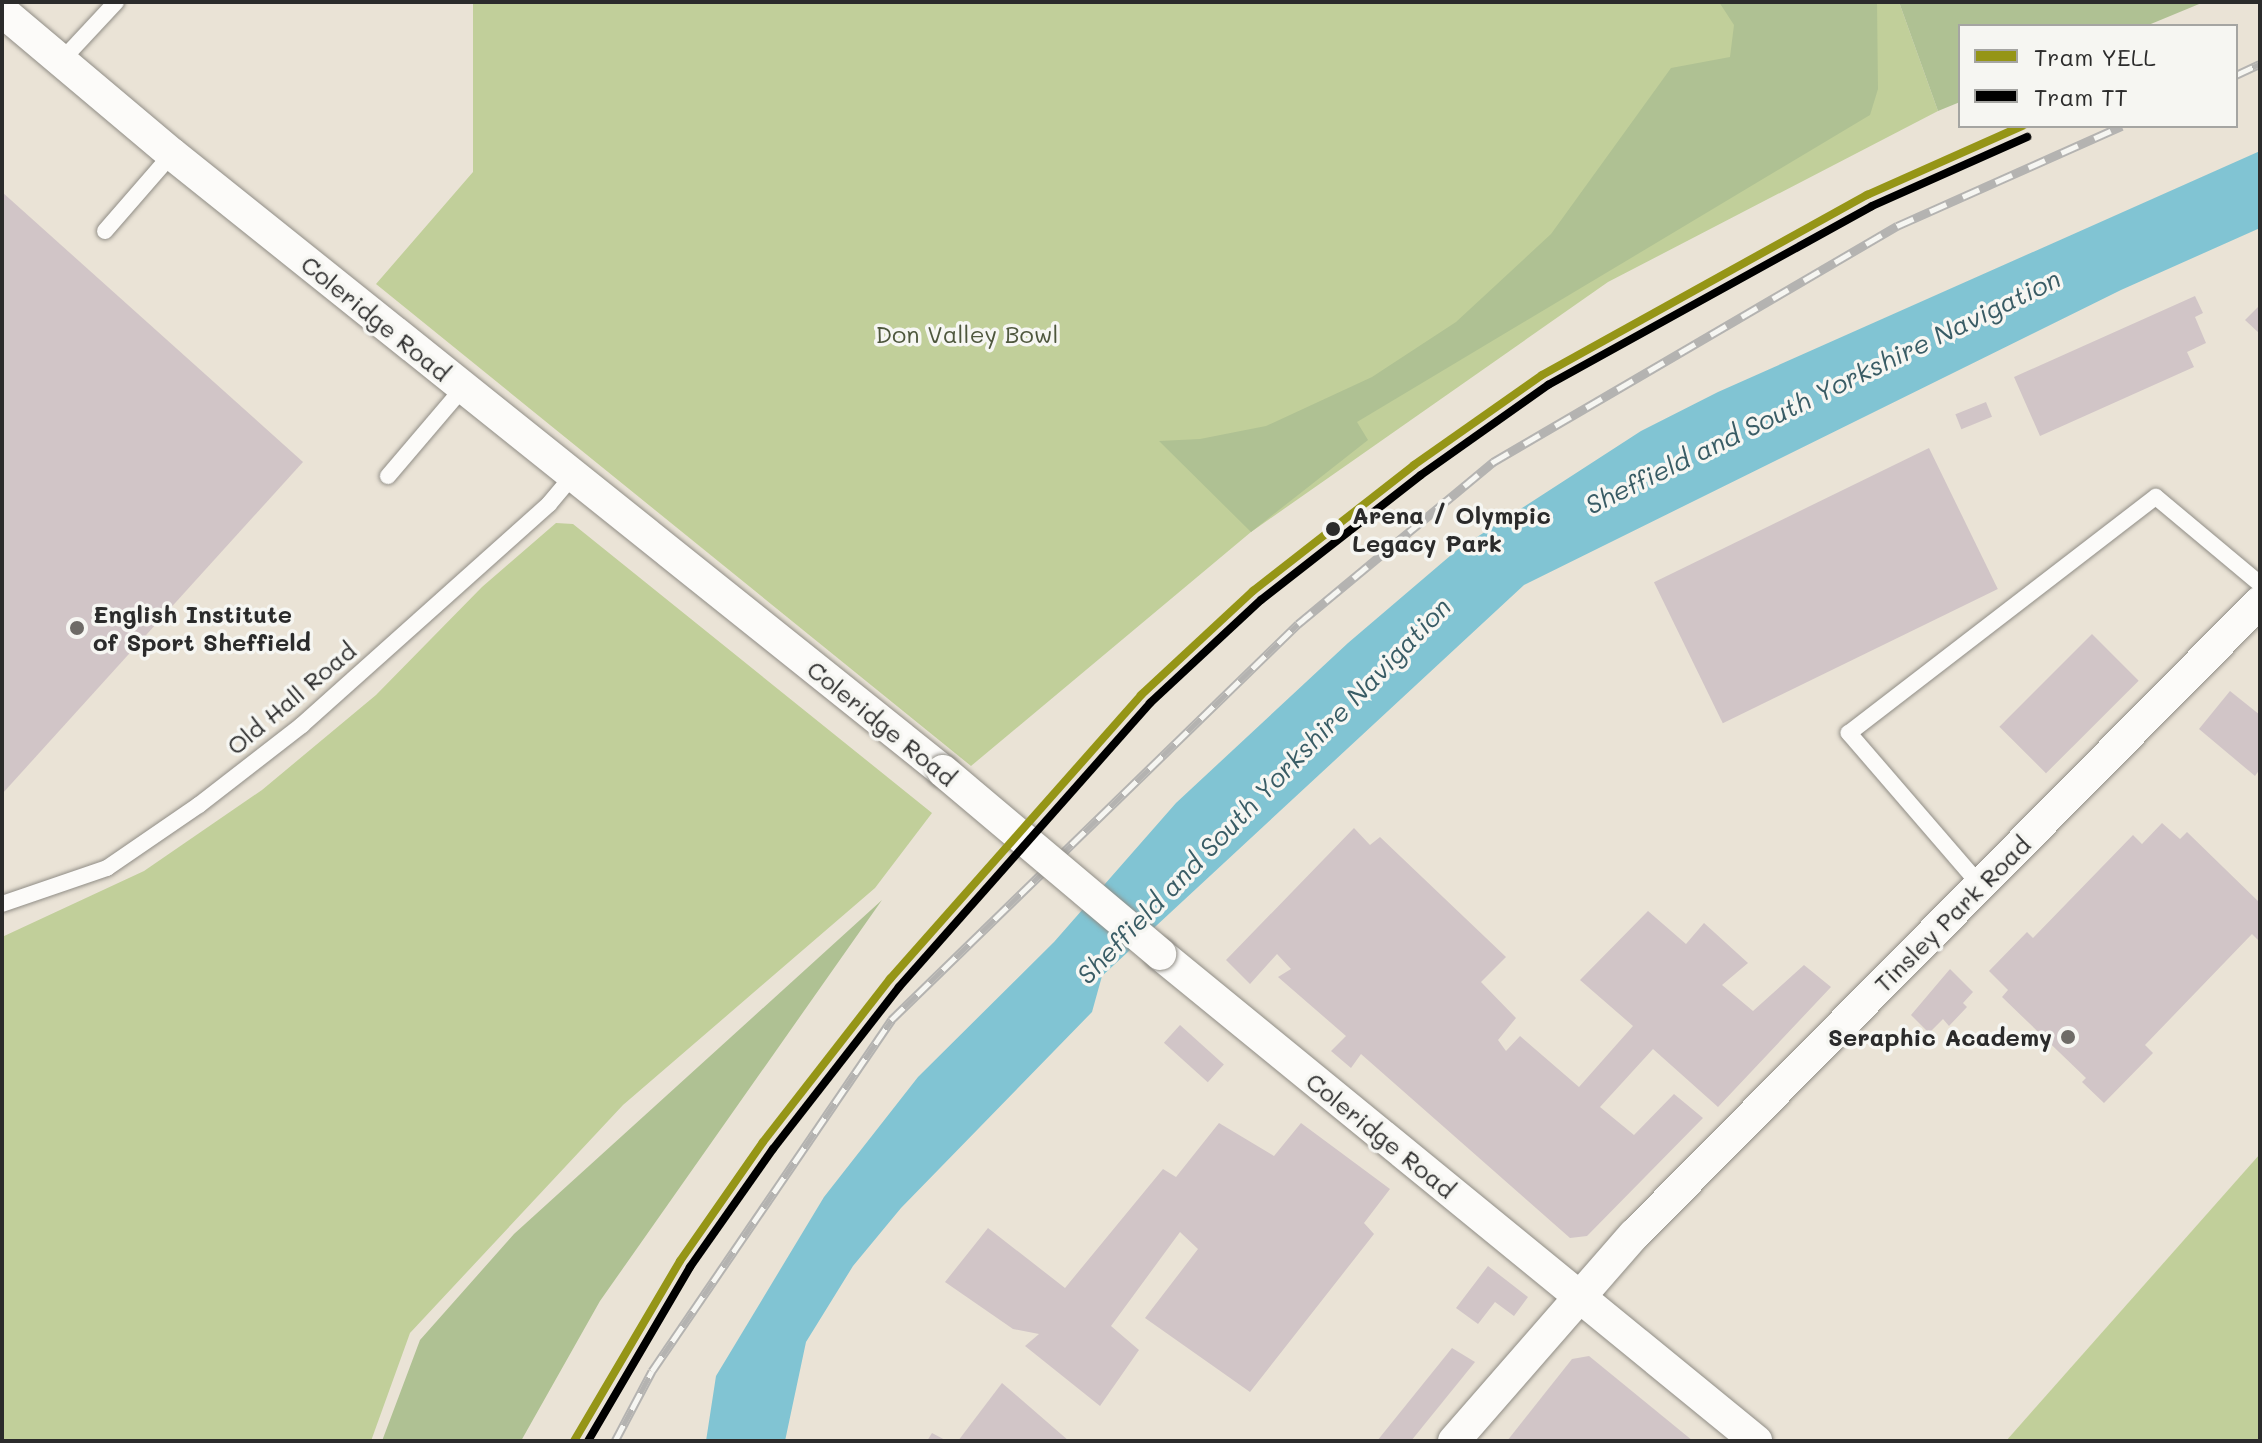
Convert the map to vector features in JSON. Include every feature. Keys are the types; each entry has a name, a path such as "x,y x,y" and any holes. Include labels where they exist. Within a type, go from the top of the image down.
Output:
{"street":[{"name":"Coleridge Road","path":"2,11 172,154 943,771 1160,954 1756,1441"},
{"name":"Tinsley Park Road","path":"1454,1441 1576,1294 1980,885 2254,618"}],"lane":[{"path":"62,60 116,2"},
{"path":"105,231 172,154"},
{"path":"388,476 463,388"},
{"name":"Old Hall Road","path":"2,904 107,868 199,805 302,725 549,504 574,474"},
{"path":"1980,885 1849,733 2156,497 2260,584"}],"green space":[{"name":"Don Valley Bowl","path":"473,2 1899,2 1938,111 1608,282 1251,532 971,766 376,284 473,172"},
{"path":"1719,2 1877,2 1878,89 1870,115 1357,422 1368,440 1251,532 1159,441 1200,439 1266,426 1372,377 1456,322 1551,234 1671,68 1730,57 1734,25"},
{"path":"1899,2 2204,2 2151,24 1958,24 1958,103 1938,111"},
{"path":"556,523 573,524 932,813 875,888 623,1105 410,1333 371,1441 2,1441 2,937 144,871 262,790 376,695 482,587"},
{"path":"882,900 600,1301 521,1441 382,1441 420,1340 514,1234"},
{"path":"2260,1154 2260,1441 2006,1441"}],"water":[{"name":"Sheffield and South Yorkshire Navigation","path":"2260,151 2260,228 2121,290 1524,585 1102,976 1092,1012 901,1208 853,1266 806,1342 785,1441 706,1441 716,1376 824,1197 918,1077 1054,942 1176,803 1348,643 1457,550 1641,431 1718,392"}],"building":[{"name":"English Institute of Sport Sheffield","path":"2,192 303,462 2,794"},
{"path":"2195,296 2203,313 2195,317 2206,343 2187,352 2194,367 2040,436 2014,377"},
{"path":"2260,305 2260,334 2245,320"},
{"path":"1986,402 1992,417 1961,429 1955,414"},
{"path":"1929,448 1998,589 1723,723 1654,582"},
{"path":"2092,634 2139,681 2046,773 1999,727"},
{"path":"2230,691 2260,715 2260,769 2255,776 2199,729"},
{"path":"2162,823 2180,839 2187,832 2260,903 2260,942 2252,934 2145,1045 2153,1053 2104,1103 2082,1082 2086,1078 2002,997 2008,990 1989,971 2027,932 2033,938 2133,835 2142,844"},
{"path":"1354,828 1370,845 1380,837 1506,957 1481,982 1516,1018 1498,1040 1506,1051 1520,1036 1579,1087 1633,1026 1580,980 1648,911 1686,944 1704,923 1748,963 1722,985 1753,1011 1804,965 1831,987 1718,1107 1653,1049 1600,1107 1634,1135 1674,1094 1703,1118 1587,1236 1570,1238 1361,1054 1351,1068 1331,1051 1346,1036 1278,977 1291,969 1277,954 1250,984 1226,960"},
{"path":"1950,969 1973,992 1963,1003 1967,1007 1949,1026 1943,1019 1929,1033 1911,1015"},
{"path":"1180,1025 1224,1064 1208,1082 1164,1043"},
{"path":"1219,1123 1274,1156 1301,1123 1390,1189 1364,1223 1374,1234 1250,1392 1145,1318 1198,1249 1180,1232 1111,1326 1139,1350 1100,1406 1025,1346 1039,1334 1013,1329 945,1282 988,1228 1065,1288 1163,1169 1176,1177"},
{"path":"1488,1266 1528,1297 1514,1316 1495,1302 1478,1324 1456,1308"},
{"path":"1452,1348 1475,1362 1411,1441 1377,1441"},
{"path":"1589,1356 1693,1441 1507,1441 1572,1359"},
{"path":"1002,1383 1069,1441 958,1441"},
{"path":"932,1433 947,1441 927,1441"}],"railway":[{"path":"2238,74 2260,64"},
{"path":"615,1441 652,1371 891,1020 1298,624 1493,462 1897,226 2118,128"}],"tram line":[{"name":"YELL","path":"574,1441 680,1261 763,1142 890,979 1141,695 1253,591 1414,465 1542,375 1867,195 2018,128"},
{"name":"TT","path":"588,1441 690,1267 773,1149 899,987 1150,703 1261,600 1421,475 1548,385 1872,206 2027,137"}],"place":[{"name":"Arena / Olympic Legacy Park","path":"1333,529"},
{"name":"English Institute of Sport Sheffield","path":"77,628"},
{"name":"Seraphic Academy","path":"2068,1037"}]}
